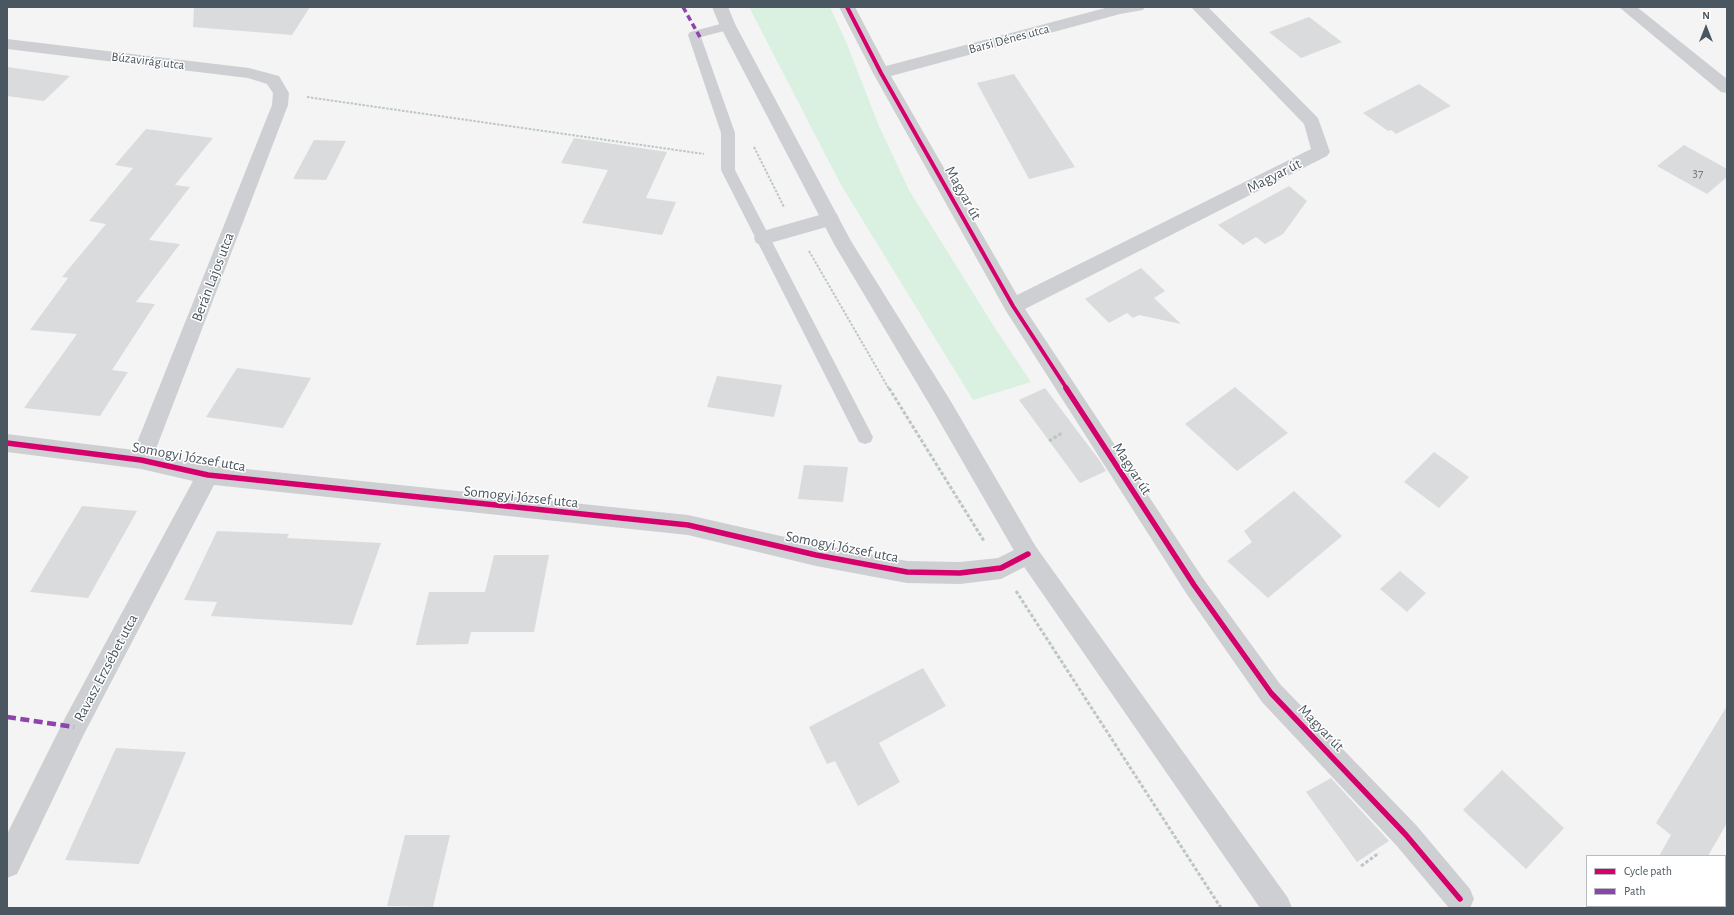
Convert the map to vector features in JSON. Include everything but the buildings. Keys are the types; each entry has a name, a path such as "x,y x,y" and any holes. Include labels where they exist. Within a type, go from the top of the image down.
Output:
{"street":[{"name":"Magyar út","path":"846,7 880,73 1013,306 1194,585 1271,693 1406,834 1460,898"},
{"name":"Barsi Dénes utca","path":"880,73 1119,10 1138,7"},
{"name":"Magyar út","path":"1013,306 1321,152 1312,122 1200,7"},
{"path":"1627,7 1727,88"},
{"path":"724,17 843,244 942,406 1028,554 1256,879 1278,908"},
{"name":"Búzavirág utca","path":"7,44 249,73 273,80 281,93"},
{"name":"Berán Lajos utca","path":"141,460 280,105 281,93"},
{"path":"763,238 830,219"},
{"name":"Somogyi József utca","path":"7,443 141,460 208,475 688,525 816,555 907,572 960,573 1001,568 1028,554"},
{"name":"Ravasz Erzsébet utca","path":"7,864 74,727 208,475"}],"lane":[{"path":"724,17 694,35 728,133 728,170 865,437"}],"path":[{"path":"281,93 728,158"}],"green space":[{"path":"749,7 830,7 847,44 879,126 909,190 995,328 1031,382 973,400 841,185"}],"marked path":[{"path":"683,7 701,39"},
{"path":"7,717 74,727"}],"cycle path":[{"path":"847,7 881,73 1013,306 1194,585 1271,693 1406,835 1460,899"},
{"path":"7,443 141,460 208,475 688,525 816,555 907,572 960,573 1001,568 1028,554"}]}
